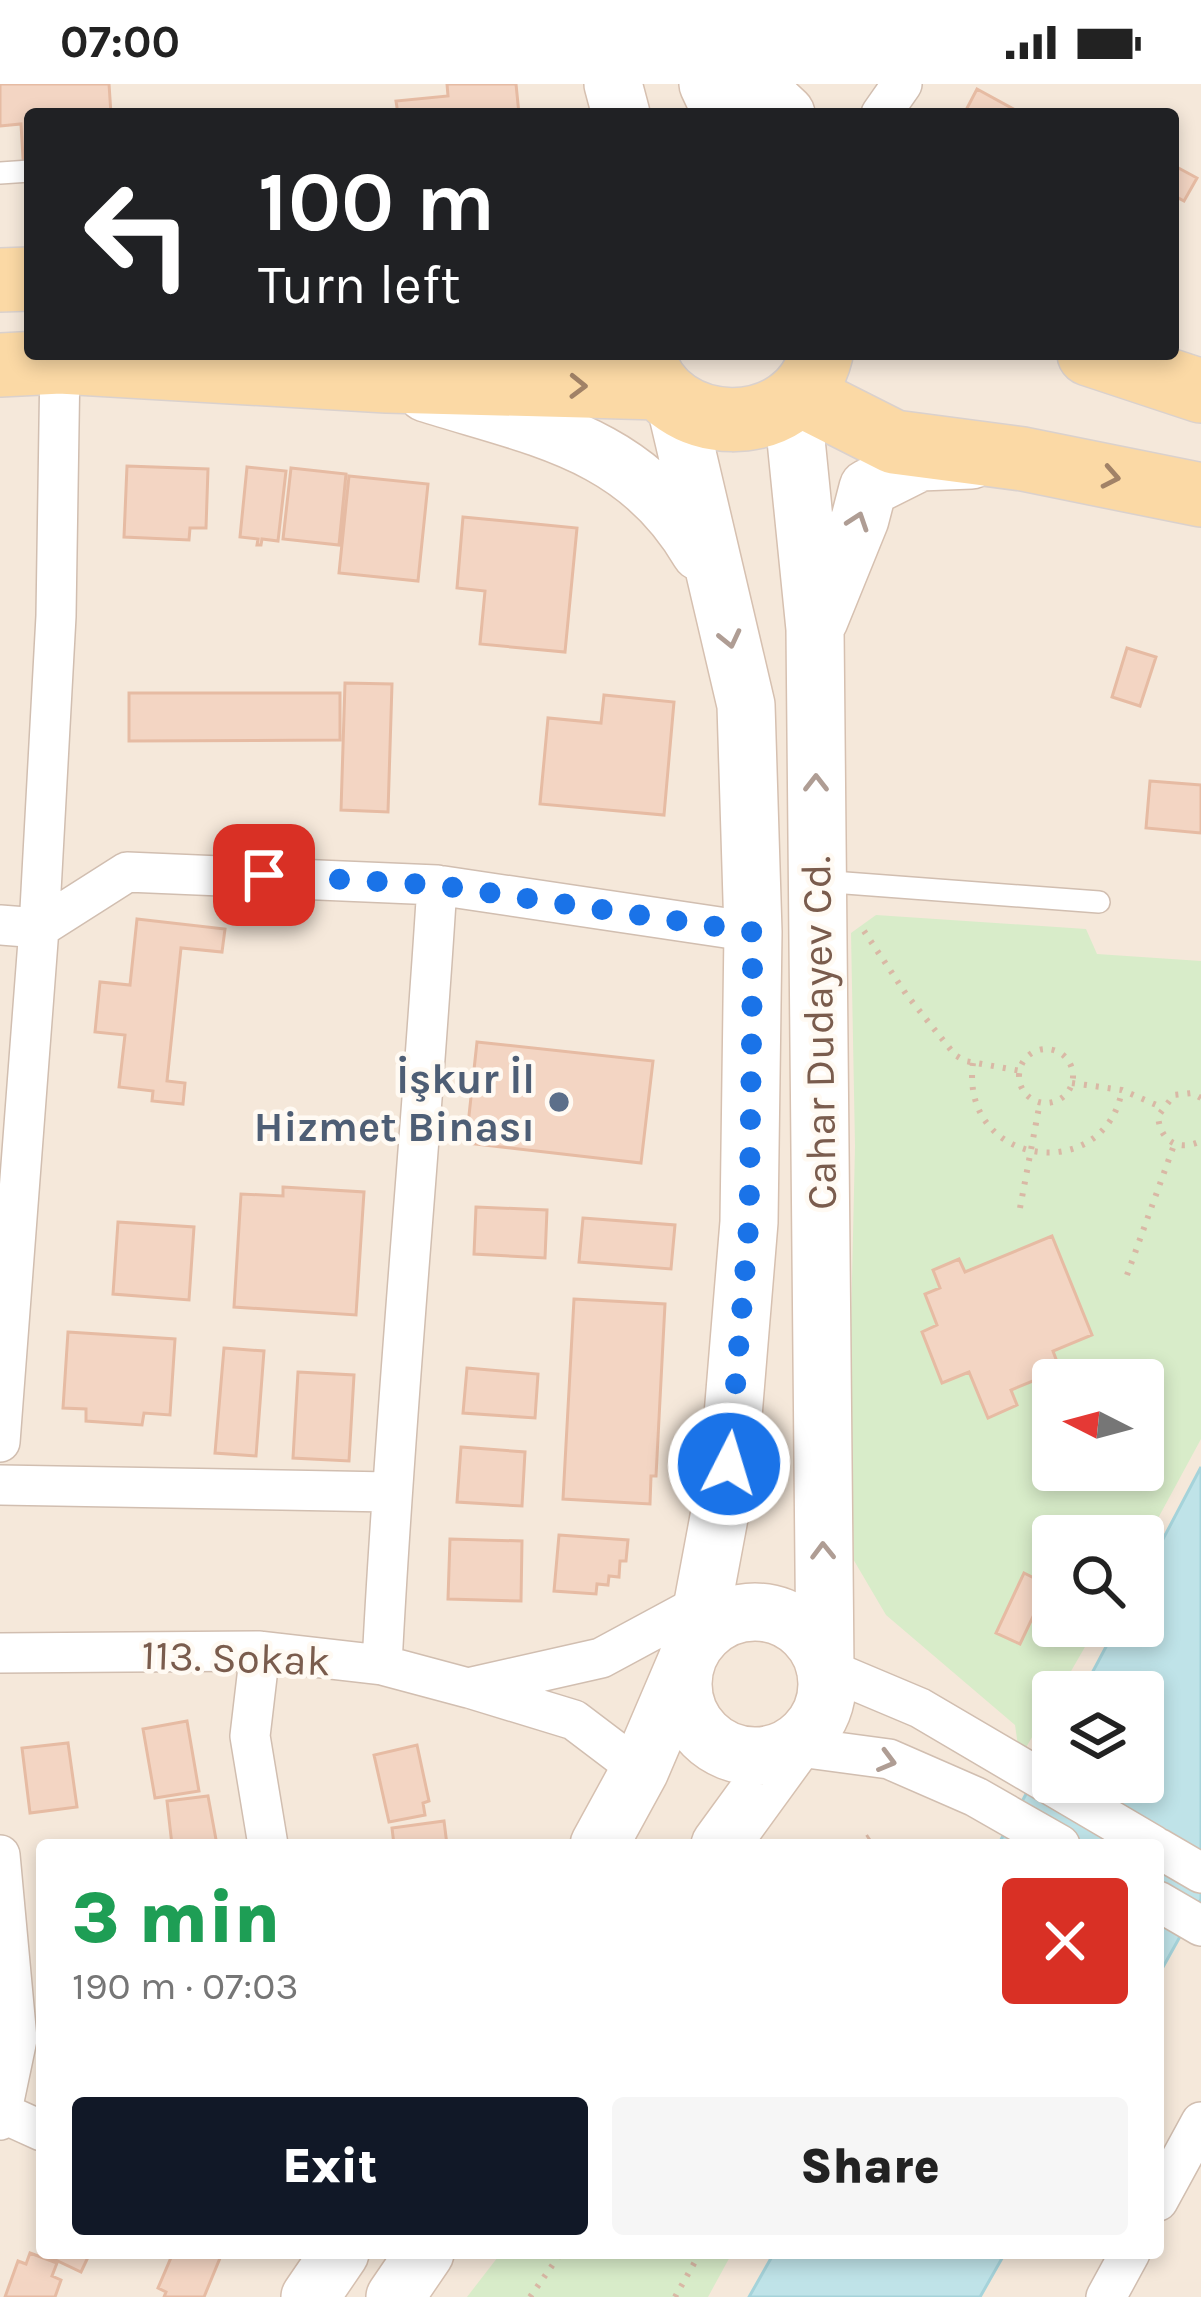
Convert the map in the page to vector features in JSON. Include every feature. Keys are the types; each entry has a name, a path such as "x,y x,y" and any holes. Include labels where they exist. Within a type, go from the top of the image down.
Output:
{"main road":[{"path":"754,84 780,108"},
{"path":"1113,360 1201,391"},
{"path":"30,363 387,381 659,382 702,417 734,422 765,416 804,382 894,442 1023,459 1201,495"},
{"path":"387,381 585,443 648,486 681,520 716,579"},
{"name":"Cahar Dudayev Cd.","path":"602,1839 640,1770 687,1660 703,1603 729,1464 749,1222 753,932 746,705 716,579 659,382"},
{"name":"Cahar Dudayev Cd.","path":"804,382 815,629 825,1668"},
{"path":"815,629 868,488 920,462 1023,459"},
{"path":"724,1839 821,1713 825,1668 817,1646 782,1616 736,1614 715,1624 698,1640 682,1682 694,1724 709,1741 750,1756 792,1746"},
{"path":"394,2297 421,2259"}],"street":[{"path":"0,1442 20,926 56,616 30,363"},
{"path":"20,926 127,872 437,885 753,932"},
{"path":"382,1665 390,1492 437,885"},
{"path":"0,1485 390,1492"},
{"name":"113. Sokak","path":"468,1688 601,1658 703,1603"},
{"path":"260,1651 250,1736 267,1839"},
{"name":"113. Sokak","path":"0,1653 260,1651 382,1665 574,1720 640,1770"},
{"path":"825,1668 920,1708 1144,1839"},
{"path":"792,1746 889,1759 976,1797 1050,1839"},
{"path":"1164,1851 1201,1873"},
{"path":"0,1855 17,2039 1,2114 36,2129"},
{"path":"1164,1904 1201,1926"},
{"path":"1164,2190 1201,2122"},
{"path":"1106,2297 1127,2259"}],"lane":[{"path":"816,896 1100,902"}],"path":[{"path":"816,896 853,914 918,1010 955,1055 1021,1071"},
{"path":"1055,1051 1068,1061 1072,1083 1060,1100 1040,1102 1026,1094 1021,1071 1031,1054 1055,1051"},
{"path":"973,1063 970,1084 975,1105 991,1130 1010,1145 1040,1154 1074,1150 1118,1109 1121,1090"},
{"path":"1072,1083 1121,1090 1161,1107"},
{"path":"1161,1107 1182,1092 1200,1095"},
{"path":"1020,1208 1040,1102"},
{"path":"1161,1107 1161,1133 1183,1147 1201,1141"},
{"path":"1127,1274 1174,1144"},
{"path":"530,2297 557,2259"},
{"path":"675,2297 697,2259"}],"shaded area":[{"path":"0,84 1201,84 1201,2297 0,2297"}],"green space":[{"path":"876,915 1086,929 1097,954 1201,961 1201,1439 1160,1515 1032,1515 1032,1647 1085,1647 1071,1671 1032,1671 1032,1737 1025,1749 1018,1746 1015,1725 886,1615 846,1547 855,1146 851,933"},
{"path":"496,2259 729,2259 708,2297 467,2297"}],"water":[{"path":"1201,1467 1201,1899 1164,1965 1164,1839 1001,1839 1032,1783 1032,1803 1164,1803 1164,1671 1093,1671 1106,1647 1164,1647 1164,1537"},
{"path":"771,2259 1002,2259 980,2297 749,2297"}],"building":[{"path":"0,84 109,84 111,108 24,108 24,175 21,124 0,126"},
{"path":"447,84 516,84 518,108 397,108 396,101 448,96"},
{"path":"977,89 1012,108 967,108"},
{"path":"1179,168 1197,178 1184,201 1179,198"},
{"path":"127,466 208,469 206,528 190,528 189,540 124,537"},
{"path":"247,467 286,471 278,541 262,539 257,545 258,539 240,537"},
{"path":"291,468 346,474 339,545 283,539"},
{"path":"349,476 428,484 418,581 339,573"},
{"path":"463,517 577,528 565,652 480,644 485,591 457,588"},
{"path":"1127,648 1156,657 1140,706 1112,697"},
{"path":"345,683 392,684 388,812 341,810"},
{"path":"129,693 340,693 340,740 129,741"},
{"path":"604,695 674,702 664,815 540,804 548,718 601,723"},
{"path":"1150,781 1201,785 1201,833 1146,828"},
{"path":"137,919 225,929 222,952 181,948 167,1081 185,1083 183,1104 152,1101 153,1091 119,1087 125,1035 95,1032 100,982 130,985"},
{"name":"İşkur İl Hizmet Binası","path":"477,1042 653,1061 641,1163 466,1143"},
{"path":"283,1187 364,1192 356,1315 234,1307 241,1194 283,1196"},
{"path":"476,1207 547,1210 545,1258 474,1254"},
{"path":"583,1218 675,1225 671,1269 579,1262"},
{"path":"118,1222 194,1227 189,1300 113,1294"},
{"path":"1052,1236 1092,1335 1053,1351 1056,1359 1032,1359 1032,1381 1011,1390 1017,1405 988,1418 969,1372 942,1383 922,1332 937,1325 925,1294 940,1288 933,1270 959,1259 965,1272"},
{"path":"574,1299 665,1304 656,1476 651,1476 650,1504 563,1499"},
{"path":"68,1332 175,1339 170,1415 144,1413 142,1425 86,1421 86,1409 63,1408"},
{"path":"224,1348 264,1351 256,1456 215,1453"},
{"path":"467,1368 538,1374 535,1418 463,1413"},
{"path":"298,1372 354,1375 349,1461 293,1458"},
{"path":"461,1447 525,1452 522,1506 457,1502"},
{"path":"559,1535 628,1540 619,1577 609,1576 608,1585 597,1584 596,1594 554,1591"},
{"path":"450,1539 522,1541 521,1601 448,1599"},
{"path":"1024,1573 1032,1577 1032,1619 1020,1644 996,1633"},
{"path":"187,1721 199,1791 155,1798 143,1729"},
{"path":"68,1743 77,1807 30,1813 22,1748"},
{"path":"417,1745 429,1801 423,1803 425,1815 389,1822 374,1755"},
{"path":"208,1796 216,1839 171,1839 167,1801"},
{"path":"444,1821 446,1839 393,1839 392,1828"},
{"path":"30,2253 57,2263 52,2276 61,2280 55,2297 5,2297 18,2261 26,2264"},
{"path":"54,2259 87,2259 81,2272"},
{"path":"170,2259 220,2259 204,2297 164,2297 166,2292 158,2288"}],"place":[{"name":"İşkur İl Hizmet Binası","path":"559,1102"}],"route":[{"path":"264,875 437,885 753,932 749,1222 729,1464"}]}
